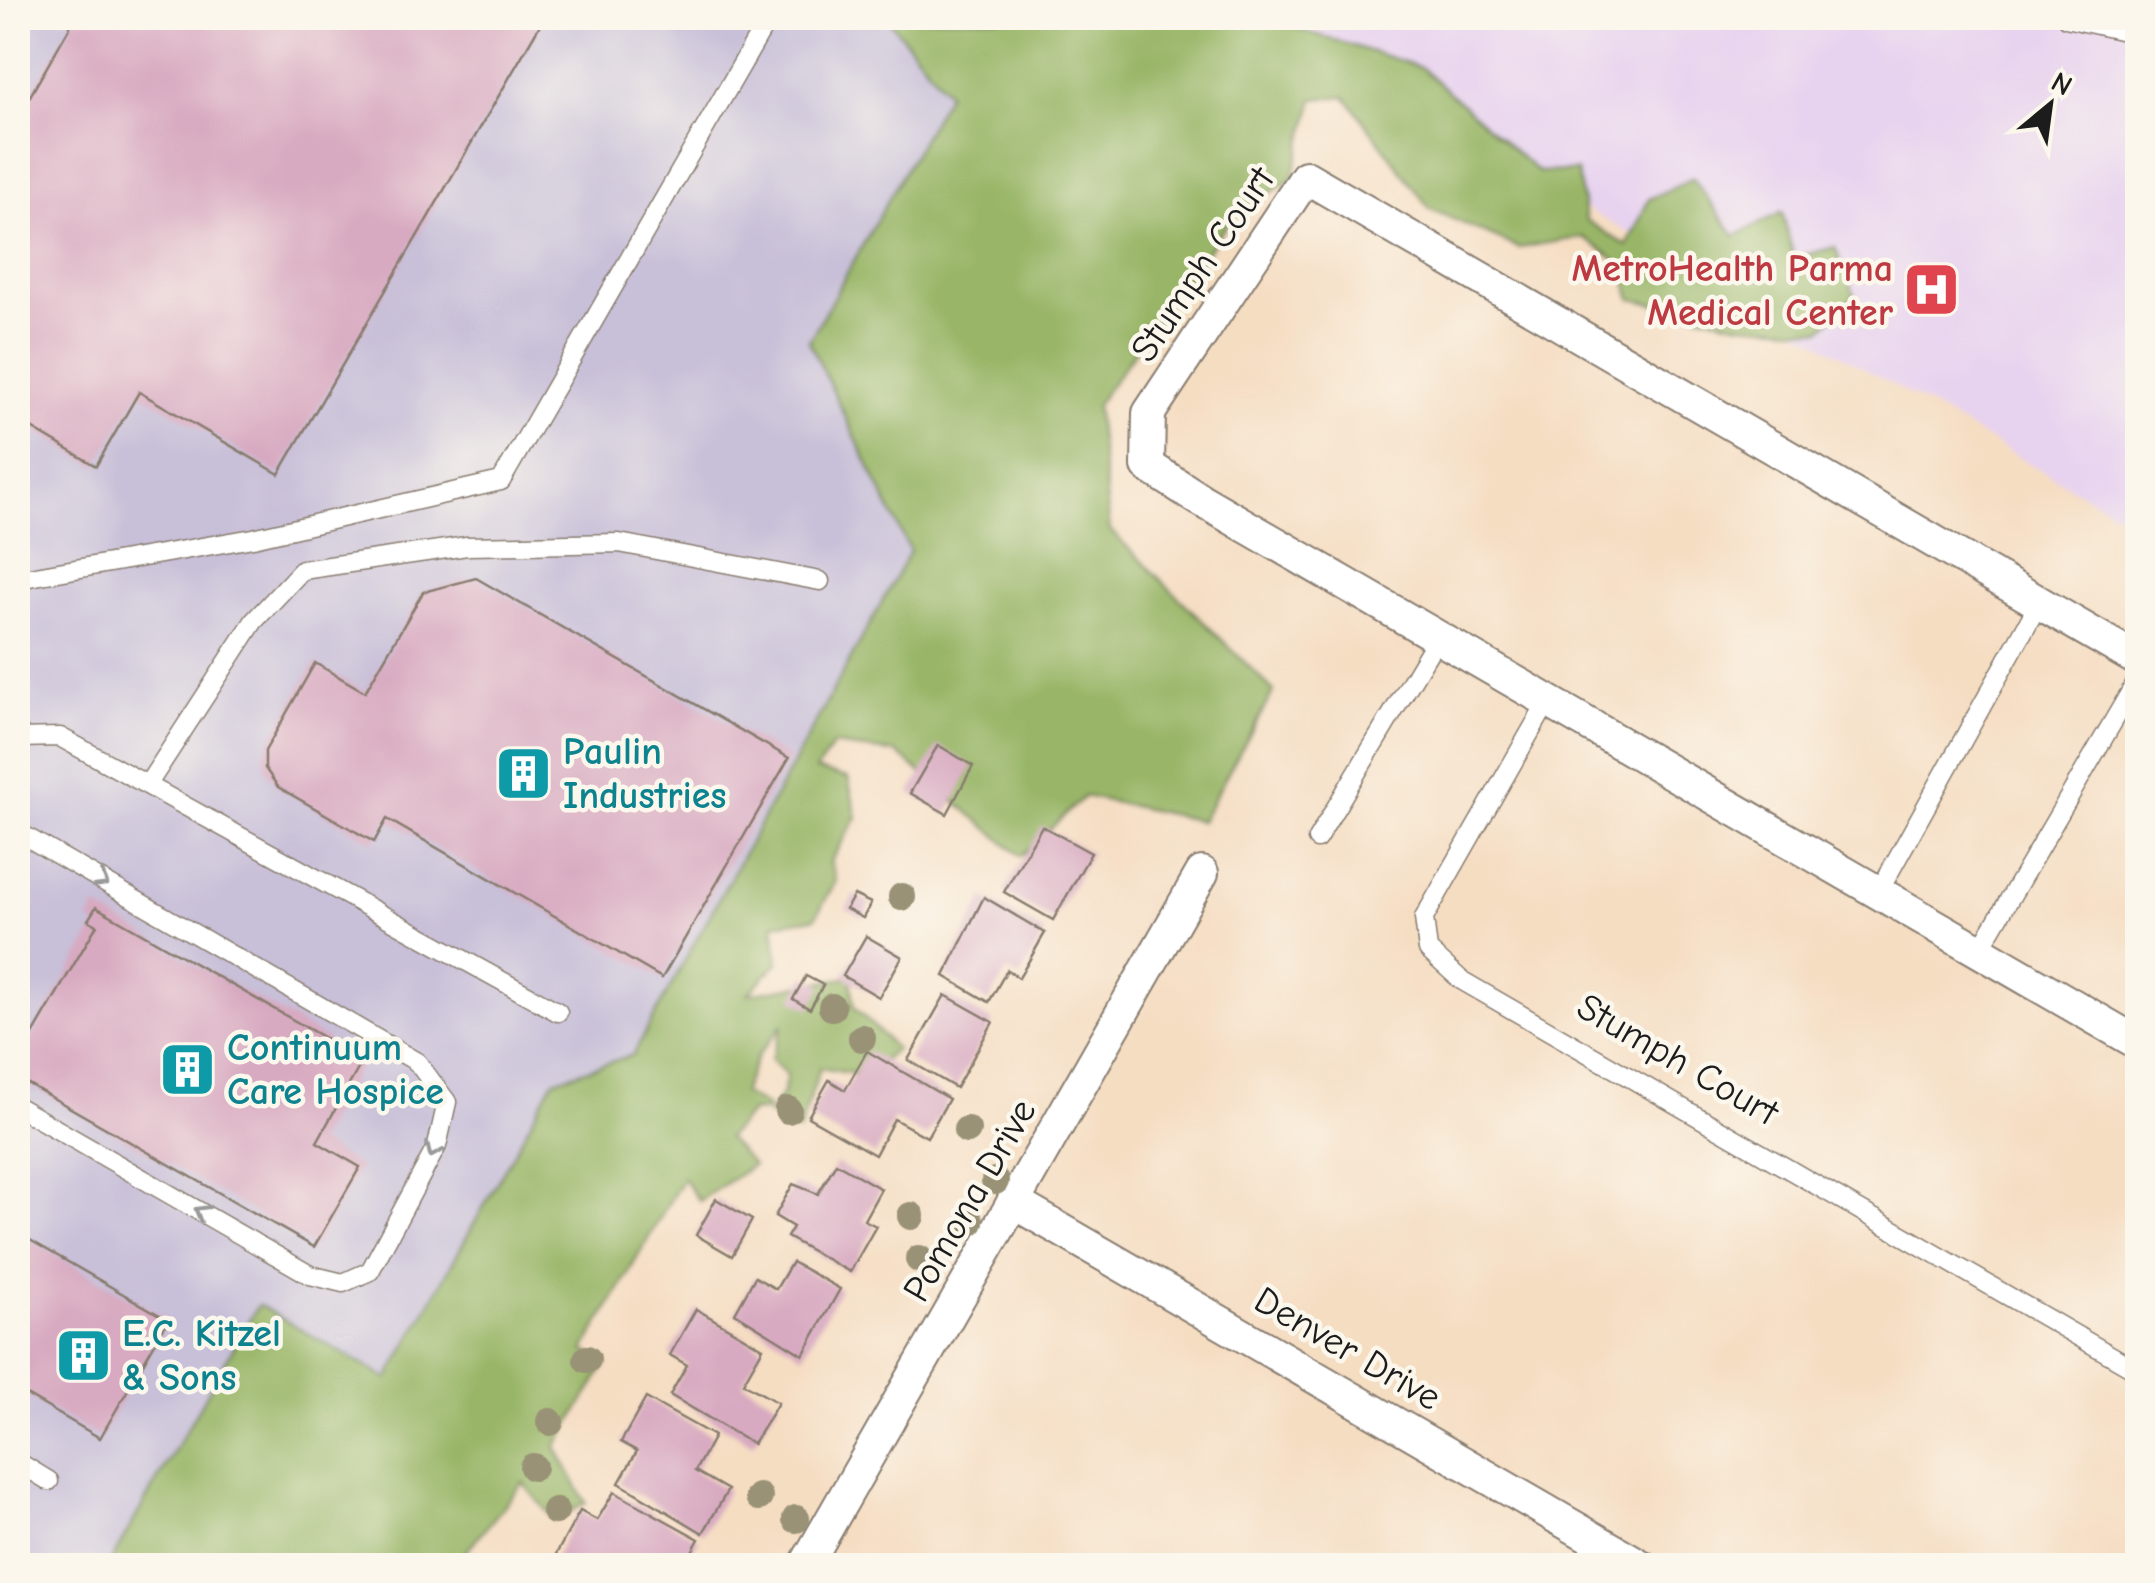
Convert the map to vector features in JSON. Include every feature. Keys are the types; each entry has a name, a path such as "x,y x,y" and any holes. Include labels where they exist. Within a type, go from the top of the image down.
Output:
{"street":[{"name":"Stumph Court","path":"2138,660 1306,177 1149,413 1148,466 2138,1043"},
{"name":"Pomona Drive","path":"805,1566 1202,873"},
{"name":"Denver Drive","path":"1013,1202 1641,1566"}],"lane":[{"path":"2066,18 2138,34"},
{"path":"18,579 253,538 501,481 764,26"},
{"path":"148,784 254,621 302,570 467,546 618,542 820,581"},
{"path":"1878,893 2039,603"},
{"path":"1317,839 1438,637"},
{"path":"1979,951 2138,679"},
{"name":"Stumph Court","path":"1548,701 1424,918 1428,950 1461,980 2138,1371"},
{"path":"18,738 60,737 558,1012"},
{"path":"18,832 417,1062 447,1102 438,1146 370,1271 343,1284 310,1274 18,1107"},
{"path":"18,1462 49,1481"}],"shaded area":[{"path":"18,18 887,18 948,93 810,341 910,550 632,1055 554,1080 388,1379 257,1305 108,1565 18,1565"},
{"name":"MetroHealth Parma Medical Center","path":"1253,18 2137,18 2137,525 1317,54"}],"green space":[{"path":"887,18 1264,18 1421,67 1538,172 1577,171 1586,220 1627,246 1649,199 1693,178 1735,236 1782,212 1794,258 1835,247 1855,295 1821,330 1740,324 1632,299 1620,263 1583,237 1519,248 1430,209 1345,96 1314,99 1292,180 1235,213 1096,405 1110,530 1274,691 1201,821 1085,796 1021,856 897,753 833,745 816,770 848,778 857,817 830,862 836,881 815,918 774,924 778,963 748,994 851,977 854,1007 896,1049 866,1076 820,1068 799,1131 768,1114 783,1093 787,1075 771,1060 783,1024 758,1055 742,1093 766,1106 765,1112 752,1111 727,1138 753,1165 699,1201 683,1178 584,1350 606,1364 556,1447 586,1503 554,1520 523,1483 455,1565 108,1566 258,1305 388,1379 554,1080 633,1055 910,551 809,341 948,93"}],"building":[{"path":"75,18 544,18 279,474 139,392 96,466 18,420 18,117"},
{"name":"Paulin Industries","path":"476,578 789,758 662,978 387,819 374,842 278,787 265,768 265,751 315,663 365,692 423,592"},
{"path":"938,745 973,766 947,814 910,793"},
{"path":"1042,826 1091,853 1053,920 1004,892"},
{"path":"854,895 871,903 863,918 846,909"},
{"path":"984,897 1045,933 1019,978 1007,970 989,1002 944,976"},
{"name":"Continuum Care Hospice","path":"96,907 363,1060 317,1142 360,1167 314,1247 18,1078 18,1060 97,925 88,920"},
{"path":"866,936 902,957 879,997 843,976"},
{"path":"806,976 823,985 810,1009 793,999"},
{"path":"945,995 993,1022 956,1088 908,1060"},
{"path":"867,1051 949,1099 927,1137 894,1119 875,1155 808,1117 829,1080 845,1090"},
{"path":"836,1163 881,1189 864,1220 876,1226 850,1272 787,1237 793,1227 775,1216 793,1184 818,1194"},
{"path":"716,1199 752,1220 732,1256 696,1235"},
{"name":"E.C. Kitzel & Sons","path":"18,1233 168,1320 100,1438 18,1390"},
{"path":"792,1262 840,1289 803,1355 735,1313 755,1277 776,1289"},
{"path":"696,1309 763,1348 743,1383 778,1403 753,1444 670,1395 687,1365 670,1355"},
{"path":"646,1398 714,1436 695,1471 728,1490 703,1533 619,1483 637,1451 621,1442"},
{"path":"614,1492 699,1539 684,1566 642,1562 640,1566 568,1566 554,1558 580,1511 597,1520"}],"place":[{"name":"MetroHealth Parma Medical Center","path":"1932,290"},
{"name":"Paulin Industries","path":"524,773"},
{"name":"Continuum Care Hospice","path":"188,1069"},
{"name":"E.C. Kitzel & Sons","path":"83,1355"}]}
